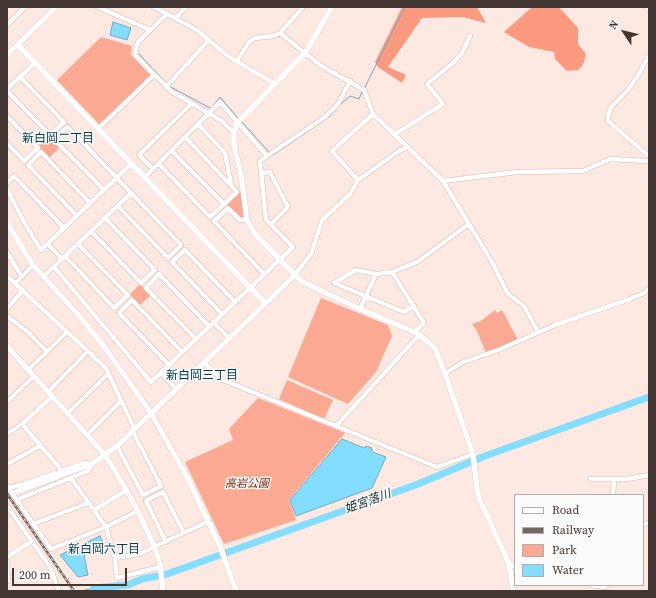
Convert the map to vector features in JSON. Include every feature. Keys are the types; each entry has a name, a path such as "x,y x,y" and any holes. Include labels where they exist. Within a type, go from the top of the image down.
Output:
{"street":[{"path":"7,25 25,7"},
{"path":"7,55 56,7"},
{"path":"98,7 150,30"},
{"path":"154,7 166,15 176,18 197,30 237,61 275,84"},
{"path":"176,18 186,7"},
{"path":"237,61 249,42 255,38 273,36 280,33 303,7"},
{"path":"332,7 305,53 237,123 234,133 234,145 241,175 247,220 251,229 294,276 301,281 360,309 416,333 434,348 445,374 473,454 477,489 480,500 509,564 513,591"},
{"path":"166,15 138,42 135,55 166,87 211,113 234,133"},
{"path":"280,33 320,65 364,90 373,114 443,181 508,294 524,306 538,332"},
{"path":"395,134 443,104 427,84 453,63 462,53 470,36"},
{"path":"166,87 209,40"},
{"path":"18,45 265,303"},
{"path":"649,55 639,74 628,90 612,106 608,115 608,121 649,156"},
{"path":"20,77 64,122 50,135 7,90 20,77 35,63"},
{"path":"98,129 154,75"},
{"path":"54,267 151,382 293,246 266,220 260,161 325,117 338,104 350,81"},
{"path":"145,177 211,113 220,102 267,156"},
{"path":"153,169 139,155 192,103"},
{"path":"358,180 332,151 373,114"},
{"path":"7,116 38,148 24,161 7,143"},
{"path":"199,125 225,153 231,185"},
{"path":"104,190 54,139 68,127 181,245 168,258 118,206"},
{"path":"159,164 210,217 237,192 186,138"},
{"path":"13,493 92,464 118,446 228,337 294,276 311,254 322,220 350,194 358,180 399,151 408,147"},
{"path":"172,151 224,204"},
{"path":"77,216 28,165 42,152 90,203"},
{"path":"443,181 517,172 583,170 610,160 649,161"},
{"path":"7,189 24,222 41,250 131,164"},
{"path":"262,173 270,172 288,207 271,224"},
{"path":"7,183 14,176 64,228"},
{"path":"43,277 131,193"},
{"path":"247,220 240,220 228,208 214,221 264,274"},
{"path":"91,231 141,283 154,270 105,218"},
{"path":"7,223 33,265 83,320 104,346 151,413 187,477 209,521 225,559 236,591"},
{"path":"414,306 404,312 334,283 356,270 376,274 392,272 417,262 469,224"},
{"path":"48,244 114,308 128,295 78,244"},
{"path":"222,314 172,262 185,250 235,302"},
{"path":"7,252 22,277"},
{"path":"16,283 33,265"},
{"path":"336,426 424,323 392,272"},
{"path":"196,339 146,288 159,274 209,326"},
{"path":"360,309 376,274"},
{"path":"7,276 87,352 106,368 134,431 161,486 143,495 118,446"},
{"path":"445,374 461,363 501,349 568,320 630,299 644,293 649,288"},
{"path":"7,309 23,290"},
{"path":"169,364 119,313 132,300 182,352"},
{"path":"7,316 29,333 47,352"},
{"path":"213,322 228,337"},
{"path":"28,370 67,332"},
{"path":"8,348 105,455 127,490 154,548 160,567 163,591"},
{"path":"48,392 87,352"},
{"path":"203,362 224,380 437,467 473,454"},
{"path":"161,372 176,389"},
{"path":"68,413 109,373"},
{"path":"7,402 34,376"},
{"path":"7,434 22,424 52,397"},
{"path":"87,435 121,401"},
{"path":"22,424 59,467 60,472"},
{"path":"7,464 40,446"},
{"path":"92,464 85,463 8,487 51,549 106,527 138,511"},
{"path":"16,500 88,471 92,464"},
{"path":"590,479 614,479 649,475"},
{"path":"71,478 106,527 115,558 117,578 160,567"},
{"path":"613,494 614,479"},
{"path":"94,510 127,490"},
{"path":"166,542 146,501 163,492 184,534"},
{"path":"33,524 88,503"},
{"path":"7,506 50,567 58,590"},
{"path":"115,558 139,554 209,521"},
{"path":"7,557 32,541"},
{"path":"7,564 7,581"},
{"path":"509,564 514,566"},
{"path":"595,586 605,588 606,586"}],"green space":[{"path":"101,37 132,46 131,55 151,76 99,124 57,80"},
{"path":"49,136 60,147 49,158 38,147"},
{"path":"241,190 244,217 239,218 226,205"},
{"path":"140,284 151,295 140,305 130,294"},
{"path":"321,298 388,325 392,336 376,372 348,404 288,377"},
{"path":"495,310 497,313 502,310 518,340 486,353 477,331 472,324 481,321"},
{"path":"287,380 333,400 324,419 279,399"},
{"name":"高岩公園","path":"258,398 345,433 289,500 296,520 224,544 185,462 233,440 229,429"}],"shaded area":[{"path":"402,7 477,7 486,23 463,17 422,18 388,67 406,75 402,83 378,67 375,62"},
{"path":"532,7 559,7 578,28 578,44 586,54 583,65 578,70 567,71 555,59 554,52 529,47 504,32"}],"water":[{"path":"113,22 131,28 127,40 110,35"},
{"path":"342,439 364,448 366,446 372,448 371,450 375,453 386,457 372,488 296,516 290,500"},
{"path":"100,536 105,547 84,555 88,575 78,577 60,555"}],"waterway":[{"path":"364,89 405,7"},
{"path":"139,54 167,84"},
{"path":"169,86 210,108"},
{"path":"340,105 350,96 359,99 362,92"},
{"path":"213,106 220,97 238,118"},
{"path":"329,117 336,109"},
{"path":"273,155 326,119"},
{"path":"242,122 269,152"},
{"name":"姫宮落川","path":"94,588 128,585 142,579 167,574 418,484 485,456 649,397"},
{"name":"姫宮落川","path":"81,591 94,588"}],"tunnel":[{"path":"7,495 13,493"}],"railway":[{"path":"7,494 74,591"}],"district":[{"name":"新白岡二丁目","path":"58,139"},
{"name":"新白岡三丁目","path":"202,376"},
{"name":"新白岡六丁目","path":"104,550"}]}
